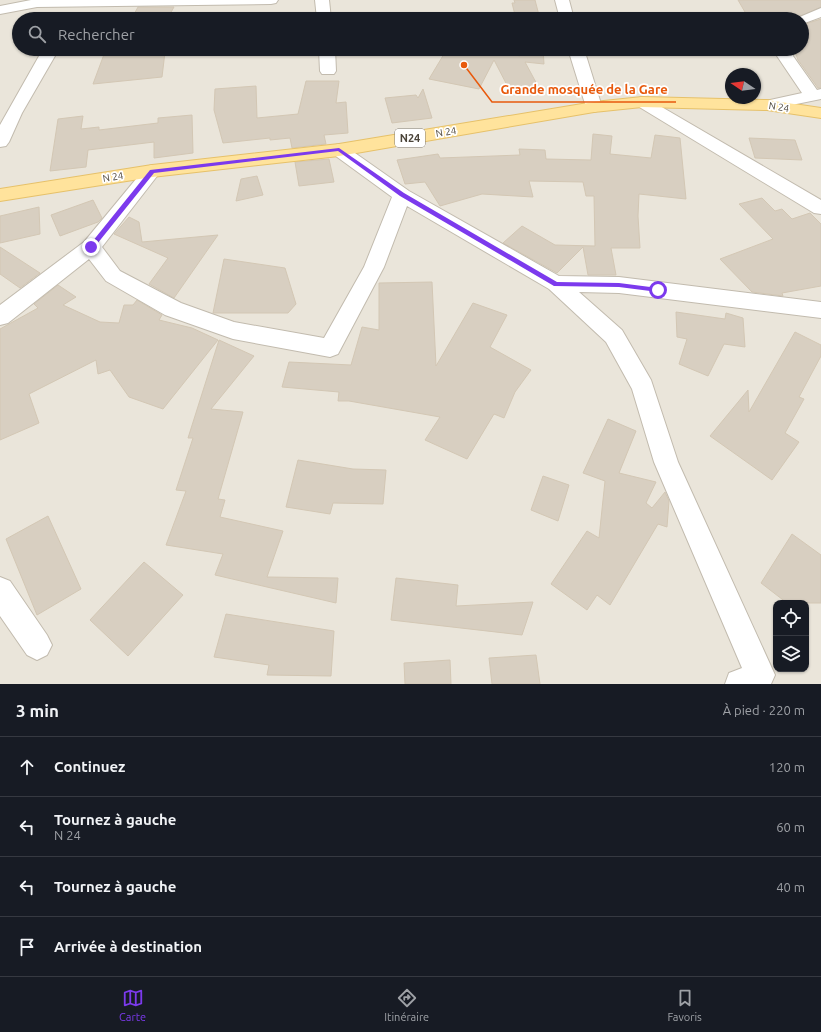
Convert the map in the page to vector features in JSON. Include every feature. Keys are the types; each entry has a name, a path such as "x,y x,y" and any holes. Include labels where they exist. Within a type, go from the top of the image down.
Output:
{"main road":[{"name":"N 24","path":"0,195 152,171 339,150 594,107 642,102 767,104 821,113"}],"street":[{"path":"0,10 37,3 270,0"},
{"path":"322,0 323,12"},
{"path":"562,0 566,12"},
{"path":"72,12 77,3"},
{"path":"809,17 821,12"},
{"path":"0,142 7,114 46,56"},
{"path":"327,56 328,70"},
{"path":"578,56 594,107"},
{"path":"767,104 816,94 785,56"},
{"path":"642,102 821,208"},
{"path":"339,150 402,195 556,284 614,336 643,387 666,462 755,681"},
{"path":"0,317 91,247 152,171"},
{"path":"91,247 113,276 173,309 233,330 330,348 374,268 402,195"},
{"path":"556,284 619,285 821,310"},
{"path":"0,591 36,645"}],"shaded area":[{"path":"0,0 821,0 821,684 0,684"}],"building":[{"path":"514,0 535,0 538,12 514,12 512,3 515,3"},
{"path":"738,0 821,0 821,7 809,12 745,12"},
{"path":"138,7 174,7 171,12 135,12"},
{"path":"821,19 821,88 818,88 797,56 809,56 809,23"},
{"path":"103,56 165,56 162,77 93,84"},
{"path":"443,56 543,56 544,64 525,62 539,88 509,89 494,60 479,89 429,79"},
{"path":"306,81 339,81 336,103 346,102 348,133 324,135 326,144 292,148 290,138 270,140 270,138 223,143 214,110 215,89 256,86 257,118 298,114"},
{"path":"423,89 432,118 392,123 385,98 416,95 418,98"},
{"path":"192,115 193,153 154,158 154,142 88,150 86,167 50,171 58,119 83,116 81,129 99,127 99,130 158,123 158,118"},
{"path":"593,134 612,136 610,154 651,158 655,135 680,138 686,199 639,194 638,216 640,248 611,248 616,275 588,275 583,247 557,273 503,243 522,226 555,245 595,246 594,196 586,196 583,182 529,181 533,197 482,194 440,206 425,182 405,184 397,160 438,154 440,158 520,155 519,149 545,150 546,159 591,160"},
{"path":"749,138 795,140 802,160 755,158"},
{"path":"329,159 334,182 299,186 295,162"},
{"path":"257,176 263,195 236,201 241,179"},
{"path":"762,198 775,211 782,209 792,219 810,213 821,224 821,286 782,293 783,296 752,292 720,259 773,239 739,204"},
{"path":"93,200 102,218 98,222 60,236 51,215"},
{"path":"39,207 40,234 0,243 0,216"},
{"path":"129,217 139,222 142,242 218,235 174,298 149,284 168,258 114,234"},
{"path":"0,247 40,273 20,288 0,274"},
{"path":"224,259 285,268 296,304 288,313 213,313"},
{"path":"432,282 436,366 473,303 507,315 490,347 531,370 515,392 504,418 494,414 467,459 425,440 440,417 349,401 338,401 339,392 282,387 289,362 351,365 362,327 379,330 379,283"},
{"path":"58,285 76,297 63,305 100,322 119,323 124,305 133,305 137,300 162,315 159,320 192,328 218,340 163,409 129,397 110,370 98,374 96,360 29,394 39,423 0,440 0,329 38,308 34,304"},
{"path":"676,312 725,319 726,313 743,318 745,347 724,344 708,376 679,364 687,339 677,337"},
{"path":"795,332 821,345 821,356 799,397 804,399 785,433 799,442 772,480 710,436 748,390 749,412"},
{"path":"219,340 254,356 211,409 243,412 218,499 225,500 220,517 283,531 267,577 338,578 336,603 215,575 223,554 166,545 186,491 176,490 193,438 188,438"},
{"path":"608,419 636,431 619,473 656,482 646,503 652,508 665,492 669,501 667,527 658,524 610,605 597,595 587,610 551,584 587,531 599,538 605,481 583,473"},
{"path":"298,460 353,469 386,470 383,504 333,503 330,514 286,507"},
{"path":"543,476 569,485 558,521 531,510"},
{"path":"48,516 81,589 37,615 6,539"},
{"path":"792,534 821,555 821,603 809,603 809,600 783,600 761,583"},
{"path":"144,562 183,595 128,656 90,620"},
{"path":"396,578 458,585 456,606 533,602 522,635 391,620"},
{"path":"226,614 334,631 331,676 267,675 269,665 214,657"},
{"path":"536,655 540,684 492,684 489,658"},
{"path":"450,660 451,684 405,684 404,663"}],"place":[{"name":"Grande mosquée de la Gare","path":"464,65"}],"route":[{"path":"91,247 152,171 339,150 402,195 556,284 619,285 658,290"}]}
